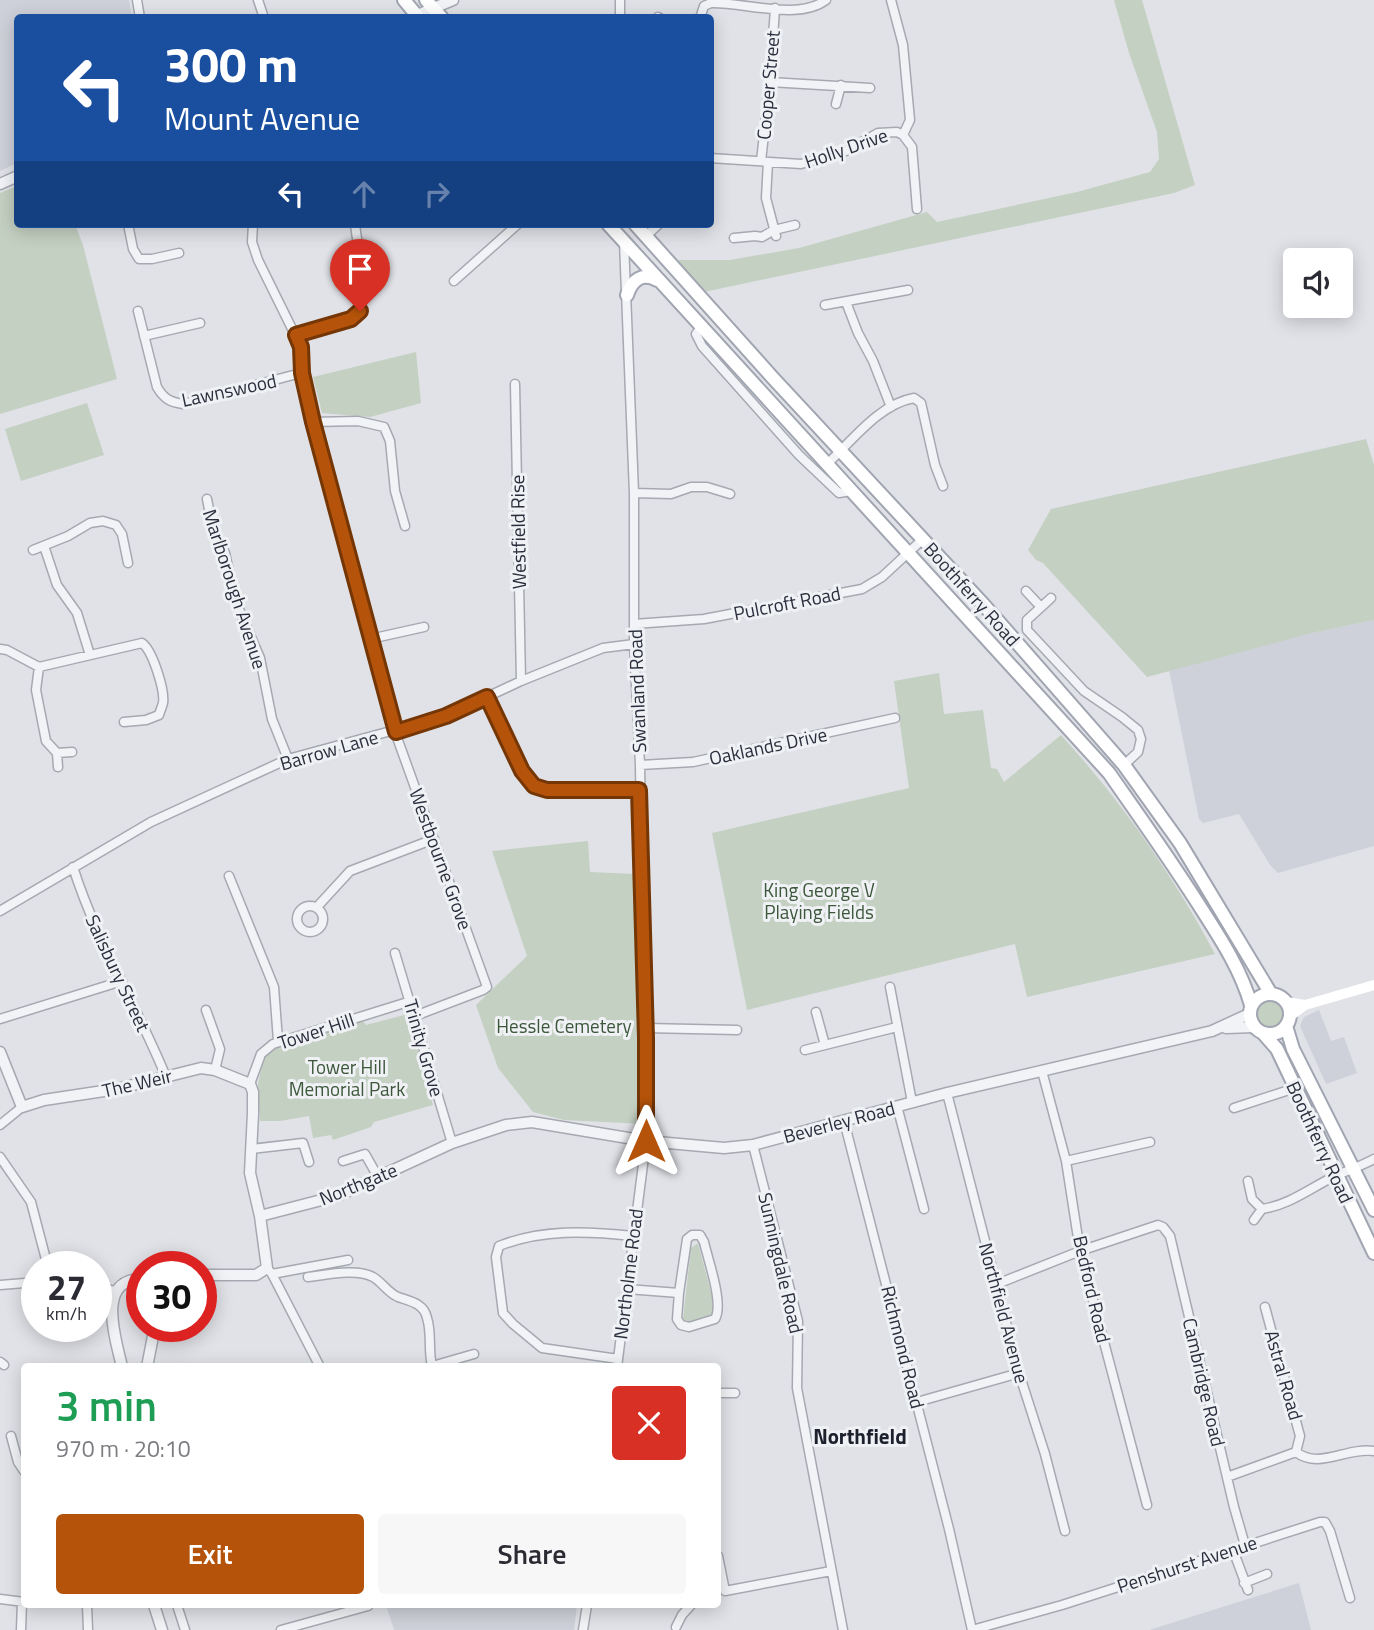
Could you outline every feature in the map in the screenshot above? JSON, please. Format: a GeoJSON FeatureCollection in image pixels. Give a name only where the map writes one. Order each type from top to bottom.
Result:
{"type":"FeatureCollection","features":[{"type":"Feature","properties":{"kind":"main road","name":"Boothferry Road"},"geometry":{"type":"LineString","coordinates":[[612,228],[1109,774],[1162,847],[1223,942],[1245,984],[1254,1020],[1277,1049],[1374,1252]]}},
{"type":"Feature","properties":{"kind":"main road","name":"Boothferry Road"},"geometry":{"type":"LineString","coordinates":[[639,228],[923,539],[1124,765],[1180,843],[1271,994]]}},
{"type":"Feature","properties":{"kind":"main road"},"geometry":{"type":"LineString","coordinates":[[627,295],[630,286],[640,277],[652,277],[661,282]]}},
{"type":"Feature","properties":{"kind":"main road"},"geometry":{"type":"LineString","coordinates":[[1305,1004],[1275,1033],[1254,1020],[1259,996],[1271,994],[1286,1002],[1305,1004],[1374,985]]}},
{"type":"Feature","properties":{"kind":"main road"},"geometry":{"type":"LineString","coordinates":[[1286,1002],[1288,1021]]}},
{"type":"Feature","properties":{"kind":"main road","name":"Boothferry Road"},"geometry":{"type":"LineString","coordinates":[[1288,1021],[1293,1049],[1374,1210]]}},
{"type":"Feature","properties":{"kind":"street"},"geometry":{"type":"LineString","coordinates":[[434,8],[453,0]]}},
{"type":"Feature","properties":{"kind":"street"},"geometry":{"type":"LineString","coordinates":[[701,14],[704,6],[710,3],[808,9],[826,0]]}},
{"type":"Feature","properties":{"kind":"street"},"geometry":{"type":"LineString","coordinates":[[891,0],[903,45],[910,120],[903,135]]}},
{"type":"Feature","properties":{"kind":"street","name":"Cooper Street"},"geometry":{"type":"LineString","coordinates":[[775,8],[764,161],[766,198],[775,233]]}},
{"type":"Feature","properties":{"kind":"street"},"geometry":{"type":"LineString","coordinates":[[770,82],[870,88]]}},
{"type":"Feature","properties":{"kind":"street"},"geometry":{"type":"LineString","coordinates":[[836,104],[841,85]]}},
{"type":"Feature","properties":{"kind":"street","name":"Holly Drive"},"geometry":{"type":"LineString","coordinates":[[714,158],[801,164],[846,151],[878,133],[892,131],[903,135],[912,147],[917,209]]}},
{"type":"Feature","properties":{"kind":"street"},"geometry":{"type":"LineString","coordinates":[[734,238],[762,237],[795,225]]}},
{"type":"Feature","properties":{"kind":"street"},"geometry":{"type":"LineString","coordinates":[[129,228],[133,249],[139,259],[179,253]]}},
{"type":"Feature","properties":{"kind":"street","name":"Westbourne Grove"},"geometry":{"type":"LineString","coordinates":[[253,228],[252,242],[258,260],[301,347],[302,373],[313,422],[349,565],[363,603],[370,639],[396,732],[487,987],[415,1016]]}},
{"type":"Feature","properties":{"kind":"street"},"geometry":{"type":"LineString","coordinates":[[296,335],[351,319],[360,311],[363,296],[355,228]]}},
{"type":"Feature","properties":{"kind":"street"},"geometry":{"type":"LineString","coordinates":[[454,281],[514,228]]}},
{"type":"Feature","properties":{"kind":"street"},"geometry":{"type":"LineString","coordinates":[[646,236],[655,228]]}},
{"type":"Feature","properties":{"kind":"street","name":"Swanland Road"},"geometry":{"type":"LineString","coordinates":[[624,241],[634,494],[634,644],[640,765],[646,1141]]}},
{"type":"Feature","properties":{"kind":"street"},"geometry":{"type":"LineString","coordinates":[[825,305],[908,290]]}},
{"type":"Feature","properties":{"kind":"street"},"geometry":{"type":"LineString","coordinates":[[846,302],[891,407]]}},
{"type":"Feature","properties":{"kind":"street","name":"Lawnswood"},"geometry":{"type":"LineString","coordinates":[[138,311],[156,387],[163,397],[173,403],[183,404],[302,373]]}},
{"type":"Feature","properties":{"kind":"street"},"geometry":{"type":"LineString","coordinates":[[144,336],[200,323]]}},
{"type":"Feature","properties":{"kind":"street","name":"Boothferry Road"},"geometry":{"type":"LineString","coordinates":[[702,326],[696,334],[702,346],[799,455],[839,493],[852,491]]}},
{"type":"Feature","properties":{"kind":"street","name":"Westfield Rise"},"geometry":{"type":"LineString","coordinates":[[516,384],[521,681]]}},
{"type":"Feature","properties":{"kind":"street"},"geometry":{"type":"LineString","coordinates":[[827,464],[891,407],[912,398],[920,401],[935,465],[943,485]]}},
{"type":"Feature","properties":{"kind":"street"},"geometry":{"type":"LineString","coordinates":[[313,422],[358,421],[384,427],[390,441],[395,491],[405,526]]}},
{"type":"Feature","properties":{"kind":"street"},"geometry":{"type":"LineString","coordinates":[[634,494],[671,494],[691,487],[706,487],[730,494]]}},
{"type":"Feature","properties":{"kind":"street","name":"Marlborough Avenue"},"geometry":{"type":"LineString","coordinates":[[207,499],[212,525],[225,553],[235,600],[260,658],[272,719],[288,760]]}},
{"type":"Feature","properties":{"kind":"street"},"geometry":{"type":"LineString","coordinates":[[33,550],[68,536],[90,523],[103,521],[116,525],[122,534],[128,563]]}},
{"type":"Feature","properties":{"kind":"street","name":"Pulcroft Road"},"geometry":{"type":"LineString","coordinates":[[634,624],[704,619],[862,589],[882,577],[923,539]]}},
{"type":"Feature","properties":{"kind":"street"},"geometry":{"type":"LineString","coordinates":[[44,546],[57,585],[78,612],[90,655]]}},
{"type":"Feature","properties":{"kind":"street"},"geometry":{"type":"LineString","coordinates":[[1026,591],[1040,606]]}},
{"type":"Feature","properties":{"kind":"street"},"geometry":{"type":"LineString","coordinates":[[1051,598],[1027,620],[1027,629],[1084,691],[1138,730],[1141,739],[1138,752],[1124,765]]}},
{"type":"Feature","properties":{"kind":"street"},"geometry":{"type":"LineString","coordinates":[[370,639],[424,627]]}},
{"type":"Feature","properties":{"kind":"street"},"geometry":{"type":"LineString","coordinates":[[0,649],[38,667],[142,643],[153,656],[164,702],[159,715],[124,722]]}},
{"type":"Feature","properties":{"kind":"street","name":"Barrow Lane"},"geometry":{"type":"LineString","coordinates":[[0,910],[151,822],[288,760],[446,716],[521,681],[603,648],[634,644]]}},
{"type":"Feature","properties":{"kind":"street"},"geometry":{"type":"LineString","coordinates":[[38,667],[36,690],[46,741],[57,753],[58,767]]}},
{"type":"Feature","properties":{"kind":"street"},"geometry":{"type":"LineString","coordinates":[[487,697],[522,771],[534,786],[547,790],[639,790]]}},
{"type":"Feature","properties":{"kind":"street","name":"Oaklands Drive"},"geometry":{"type":"LineString","coordinates":[[640,765],[693,762],[895,718]]}},
{"type":"Feature","properties":{"kind":"street"},"geometry":{"type":"LineString","coordinates":[[57,753],[72,752]]}},
{"type":"Feature","properties":{"kind":"street"},"geometry":{"type":"LineString","coordinates":[[317,907],[350,871],[434,839]]}},
{"type":"Feature","properties":{"kind":"street","name":"Salisbury Street"},"geometry":{"type":"LineString","coordinates":[[74,867],[83,897],[166,1077]]}},
{"type":"Feature","properties":{"kind":"street"},"geometry":{"type":"LineString","coordinates":[[229,876],[274,987],[278,1041]]}},
{"type":"Feature","properties":{"kind":"street","name":"Trinity Grove"},"geometry":{"type":"LineString","coordinates":[[395,953],[452,1143]]}},
{"type":"Feature","properties":{"kind":"street"},"geometry":{"type":"LineString","coordinates":[[0,1019],[122,981]]}},
{"type":"Feature","properties":{"kind":"street"},"geometry":{"type":"LineString","coordinates":[[890,987],[912,1102]]}},
{"type":"Feature","properties":{"kind":"street","name":"Tower Hill"},"geometry":{"type":"LineString","coordinates":[[269,1271],[250,1173],[253,1092],[250,1084],[261,1054],[278,1041],[411,1001]]}},
{"type":"Feature","properties":{"kind":"street"},"geometry":{"type":"LineString","coordinates":[[206,1010],[220,1049],[215,1070]]}},
{"type":"Feature","properties":{"kind":"street"},"geometry":{"type":"LineString","coordinates":[[816,1012],[825,1045]]}},
{"type":"Feature","properties":{"kind":"street","name":"Beverley Road"},"geometry":{"type":"LineString","coordinates":[[452,1143],[506,1125],[532,1122],[595,1130],[646,1141],[724,1148],[753,1145],[947,1093],[1254,1020]]}},
{"type":"Feature","properties":{"kind":"street"},"geometry":{"type":"LineString","coordinates":[[805,1050],[897,1027]]}},
{"type":"Feature","properties":{"kind":"street"},"geometry":{"type":"LineString","coordinates":[[646,1028],[737,1030]]}},
{"type":"Feature","properties":{"kind":"street"},"geometry":{"type":"LineString","coordinates":[[0,1052],[22,1107],[0,1125]]}},
{"type":"Feature","properties":{"kind":"street","name":"The Weir"},"geometry":{"type":"LineString","coordinates":[[22,1107],[44,1100],[117,1089],[201,1068],[215,1070],[250,1084]]}},
{"type":"Feature","properties":{"kind":"street","name":"Bedford Road"},"geometry":{"type":"LineString","coordinates":[[1042,1071],[1066,1161],[1080,1251],[1147,1505]]}},
{"type":"Feature","properties":{"kind":"street"},"geometry":{"type":"LineString","coordinates":[[1234,1108],[1295,1088]]}},
{"type":"Feature","properties":{"kind":"street","name":"Northfield Avenue"},"geometry":{"type":"LineString","coordinates":[[947,1093],[1019,1373],[1045,1454],[1065,1531]]}},
{"type":"Feature","properties":{"kind":"street"},"geometry":{"type":"LineString","coordinates":[[897,1106],[924,1209]]}},
{"type":"Feature","properties":{"kind":"street","name":"Richmond Road"},"geometry":{"type":"LineString","coordinates":[[844,1121],[917,1402],[972,1630]]}},
{"type":"Feature","properties":{"kind":"street","name":"Northolme Road"},"geometry":{"type":"LineString","coordinates":[[617,1363],[646,1141]]}},
{"type":"Feature","properties":{"kind":"street"},"geometry":{"type":"LineString","coordinates":[[1066,1161],[1150,1142]]}},
{"type":"Feature","properties":{"kind":"street"},"geometry":{"type":"LineString","coordinates":[[251,1149],[303,1143],[309,1162]]}},
{"type":"Feature","properties":{"kind":"street","name":"Northgate"},"geometry":{"type":"LineString","coordinates":[[260,1216],[337,1196],[452,1143]]}},
{"type":"Feature","properties":{"kind":"street","name":"Sunningdale Road"},"geometry":{"type":"LineString","coordinates":[[753,1145],[798,1321],[797,1388],[843,1630]]}},
{"type":"Feature","properties":{"kind":"street"},"geometry":{"type":"LineString","coordinates":[[343,1161],[365,1154],[378,1177]]}},
{"type":"Feature","properties":{"kind":"street"},"geometry":{"type":"LineString","coordinates":[[0,1157],[31,1202],[44,1251]]}},
{"type":"Feature","properties":{"kind":"street"},"geometry":{"type":"LineString","coordinates":[[1254,1220],[1262,1209],[1290,1202],[1336,1176],[1374,1159]]}},
{"type":"Feature","properties":{"kind":"street"},"geometry":{"type":"LineString","coordinates":[[1248,1181],[1252,1199],[1262,1209]]}},
{"type":"Feature","properties":{"kind":"street","name":"Cambridge Road"},"geometry":{"type":"LineString","coordinates":[[1080,1251],[1158,1225],[1170,1236],[1245,1545]]}},
{"type":"Feature","properties":{"kind":"street"},"geometry":{"type":"LineString","coordinates":[[617,1363],[542,1348],[513,1324],[503,1313],[496,1257],[499,1246],[534,1235],[561,1232],[633,1236]]}},
{"type":"Feature","properties":{"kind":"street"},"geometry":{"type":"LineString","coordinates":[[692,1235],[700,1236],[704,1242],[719,1304],[718,1315],[715,1319],[689,1327],[681,1325],[677,1319],[679,1293],[687,1239],[692,1235]]}},
{"type":"Feature","properties":{"kind":"street"},"geometry":{"type":"LineString","coordinates":[[997,1284],[1080,1251]]}},
{"type":"Feature","properties":{"kind":"street"},"geometry":{"type":"LineString","coordinates":[[217,1275],[256,1275],[348,1260]]}},
{"type":"Feature","properties":{"kind":"street"},"geometry":{"type":"LineString","coordinates":[[269,1271],[318,1363]]}},
{"type":"Feature","properties":{"kind":"street"},"geometry":{"type":"LineString","coordinates":[[312,1280],[370,1275],[394,1296],[413,1301],[423,1309],[427,1318],[430,1363]]}},
{"type":"Feature","properties":{"kind":"street"},"geometry":{"type":"LineString","coordinates":[[0,1285],[21,1283]]}},
{"type":"Feature","properties":{"kind":"street"},"geometry":{"type":"LineString","coordinates":[[121,1363],[112,1305],[115,1291],[126,1283]]}},
{"type":"Feature","properties":{"kind":"street"},"geometry":{"type":"LineString","coordinates":[[627,1289],[679,1293]]}},
{"type":"Feature","properties":{"kind":"street","name":"Astral Road"},"geometry":{"type":"LineString","coordinates":[[1265,1307],[1298,1426],[1300,1436],[1296,1452]]}},
{"type":"Feature","properties":{"kind":"street"},"geometry":{"type":"LineString","coordinates":[[148,1363],[152,1342]]}},
{"type":"Feature","properties":{"kind":"street"},"geometry":{"type":"LineString","coordinates":[[442,1363],[474,1354]]}},
{"type":"Feature","properties":{"kind":"street"},"geometry":{"type":"LineString","coordinates":[[917,1402],[1019,1373]]}},
{"type":"Feature","properties":{"kind":"street"},"geometry":{"type":"LineString","coordinates":[[721,1393],[735,1392]]}},
{"type":"Feature","properties":{"kind":"street"},"geometry":{"type":"LineString","coordinates":[[11,1436],[21,1466]]}},
{"type":"Feature","properties":{"kind":"street"},"geometry":{"type":"LineString","coordinates":[[1227,1477],[1296,1452],[1303,1457],[1322,1460],[1359,1449],[1374,1451]]}},
{"type":"Feature","properties":{"kind":"street","name":"Penshurst Avenue"},"geometry":{"type":"LineString","coordinates":[[972,1630],[1062,1605],[1320,1522],[1325,1522],[1350,1598]]}},
{"type":"Feature","properties":{"kind":"street"},"geometry":{"type":"LineString","coordinates":[[1233,1550],[1246,1586],[1267,1574]]}},
{"type":"Feature","properties":{"kind":"street"},"geometry":{"type":"LineString","coordinates":[[721,1592],[831,1571]]}},
{"type":"Feature","properties":{"kind":"street"},"geometry":{"type":"LineString","coordinates":[[0,1599],[21,1602]]}},
{"type":"Feature","properties":{"kind":"street"},"geometry":{"type":"LineString","coordinates":[[21,1630],[23,1608]]}},
{"type":"Feature","properties":{"kind":"street"},"geometry":{"type":"LineString","coordinates":[[87,1608],[89,1630]]}},
{"type":"Feature","properties":{"kind":"street"},"geometry":{"type":"LineString","coordinates":[[155,1608],[162,1630]]}},
{"type":"Feature","properties":{"kind":"street"},"geometry":{"type":"LineString","coordinates":[[178,1608],[185,1630]]}},
{"type":"Feature","properties":{"kind":"street"},"geometry":{"type":"LineString","coordinates":[[281,1630],[361,1608]]}},
{"type":"Feature","properties":{"kind":"street"},"geometry":{"type":"LineString","coordinates":[[583,1630],[587,1608]]}},
{"type":"Feature","properties":{"kind":"street"},"geometry":{"type":"LineString","coordinates":[[676,1627],[688,1608]]}},
{"type":"Feature","properties":{"kind":"shaded area"},"geometry":{"type":"Polygon","coordinates":[[[0,0],[129,0],[131,14],[14,14],[14,164],[0,171],[0,0]]]}},
{"type":"Feature","properties":{"kind":"shaded area"},"geometry":{"type":"Polygon","coordinates":[[[1374,620],[1374,846],[1278,873],[1270,865],[1239,814],[1203,823],[1199,819],[1169,670],[1374,620]]]}},
{"type":"Feature","properties":{"kind":"shaded area"},"geometry":{"type":"Polygon","coordinates":[[[1319,1010],[1331,1041],[1344,1037],[1357,1073],[1326,1084],[1300,1026],[1304,1017],[1319,1010]]]}},
{"type":"Feature","properties":{"kind":"shaded area"},"geometry":{"type":"Polygon","coordinates":[[[1299,1583],[1311,1630],[1149,1630],[1299,1583]]]}},
{"type":"Feature","properties":{"kind":"shaded area"},"geometry":{"type":"Polygon","coordinates":[[[387,1608],[577,1608],[574,1630],[394,1630],[387,1608]]]}},
{"type":"Feature","properties":{"kind":"green space"},"geometry":{"type":"Polygon","coordinates":[[[1114,0],[1142,0],[1195,185],[1174,193],[704,292],[678,260],[730,260],[799,248],[927,212],[937,222],[1077,192],[1150,172],[1159,159],[1157,132],[1129,53],[1114,0]]]}},
{"type":"Feature","properties":{"kind":"green space"},"geometry":{"type":"Polygon","coordinates":[[[14,187],[14,228],[77,228],[117,379],[0,414],[0,193],[14,187]]]}},
{"type":"Feature","properties":{"kind":"green space"},"geometry":{"type":"Polygon","coordinates":[[[416,352],[421,403],[370,417],[322,413],[313,377],[416,352]]]}},
{"type":"Feature","properties":{"kind":"green space"},"geometry":{"type":"Polygon","coordinates":[[[87,403],[104,455],[21,481],[5,429],[87,403]]]}},
{"type":"Feature","properties":{"kind":"green space"},"geometry":{"type":"Polygon","coordinates":[[[1366,439],[1374,465],[1374,620],[1312,633],[1147,677],[1028,550],[1051,509],[1366,439]]]}},
{"type":"Feature","properties":{"kind":"green space","name":"King George V Playing Fields"},"geometry":{"type":"Polygon","coordinates":[[[939,673],[944,714],[983,710],[991,768],[997,769],[1004,782],[1061,735],[1145,840],[1182,896],[1215,954],[1027,997],[1015,944],[747,1010],[712,833],[909,788],[894,681],[939,673]]]}},
{"type":"Feature","properties":{"kind":"green space","name":"Hessle Cemetery"},"geometry":{"type":"Polygon","coordinates":[[[588,841],[590,872],[634,874],[645,1124],[564,1120],[533,1112],[498,1068],[476,1005],[527,956],[492,851],[588,841]]]}},
{"type":"Feature","properties":{"kind":"green space"},"geometry":{"type":"Polygon","coordinates":[[[1269,1000],[1279,1004],[1283,1014],[1279,1024],[1269,1028],[1259,1024],[1255,1014],[1259,1004],[1269,1000]]]}},
{"type":"Feature","properties":{"kind":"green space","name":"Tower Hill Memorial Park"},"geometry":{"type":"Polygon","coordinates":[[[408,1014],[433,1105],[374,1122],[371,1127],[333,1140],[331,1135],[313,1138],[309,1116],[260,1121],[258,1084],[263,1059],[268,1051],[297,1038],[362,1020],[366,1025],[408,1014]]]}},
{"type":"Feature","properties":{"kind":"green space"},"geometry":{"type":"Polygon","coordinates":[[[698,1243],[715,1308],[712,1317],[686,1324],[683,1319],[691,1248],[698,1243]]]}},
{"type":"Feature","properties":{"kind":"district","name":"Northfield"},"geometry":{"type":"Point","coordinates":[860,1437]}},
{"type":"Feature","properties":{"kind":"route"},"geometry":{"type":"LineString","coordinates":[[360,311],[351,319],[296,335],[301,347],[302,373],[313,422],[349,565],[363,603],[376,664],[396,732],[446,716],[487,697],[522,771],[534,786],[547,790],[639,790],[646,1141]]}}]}
